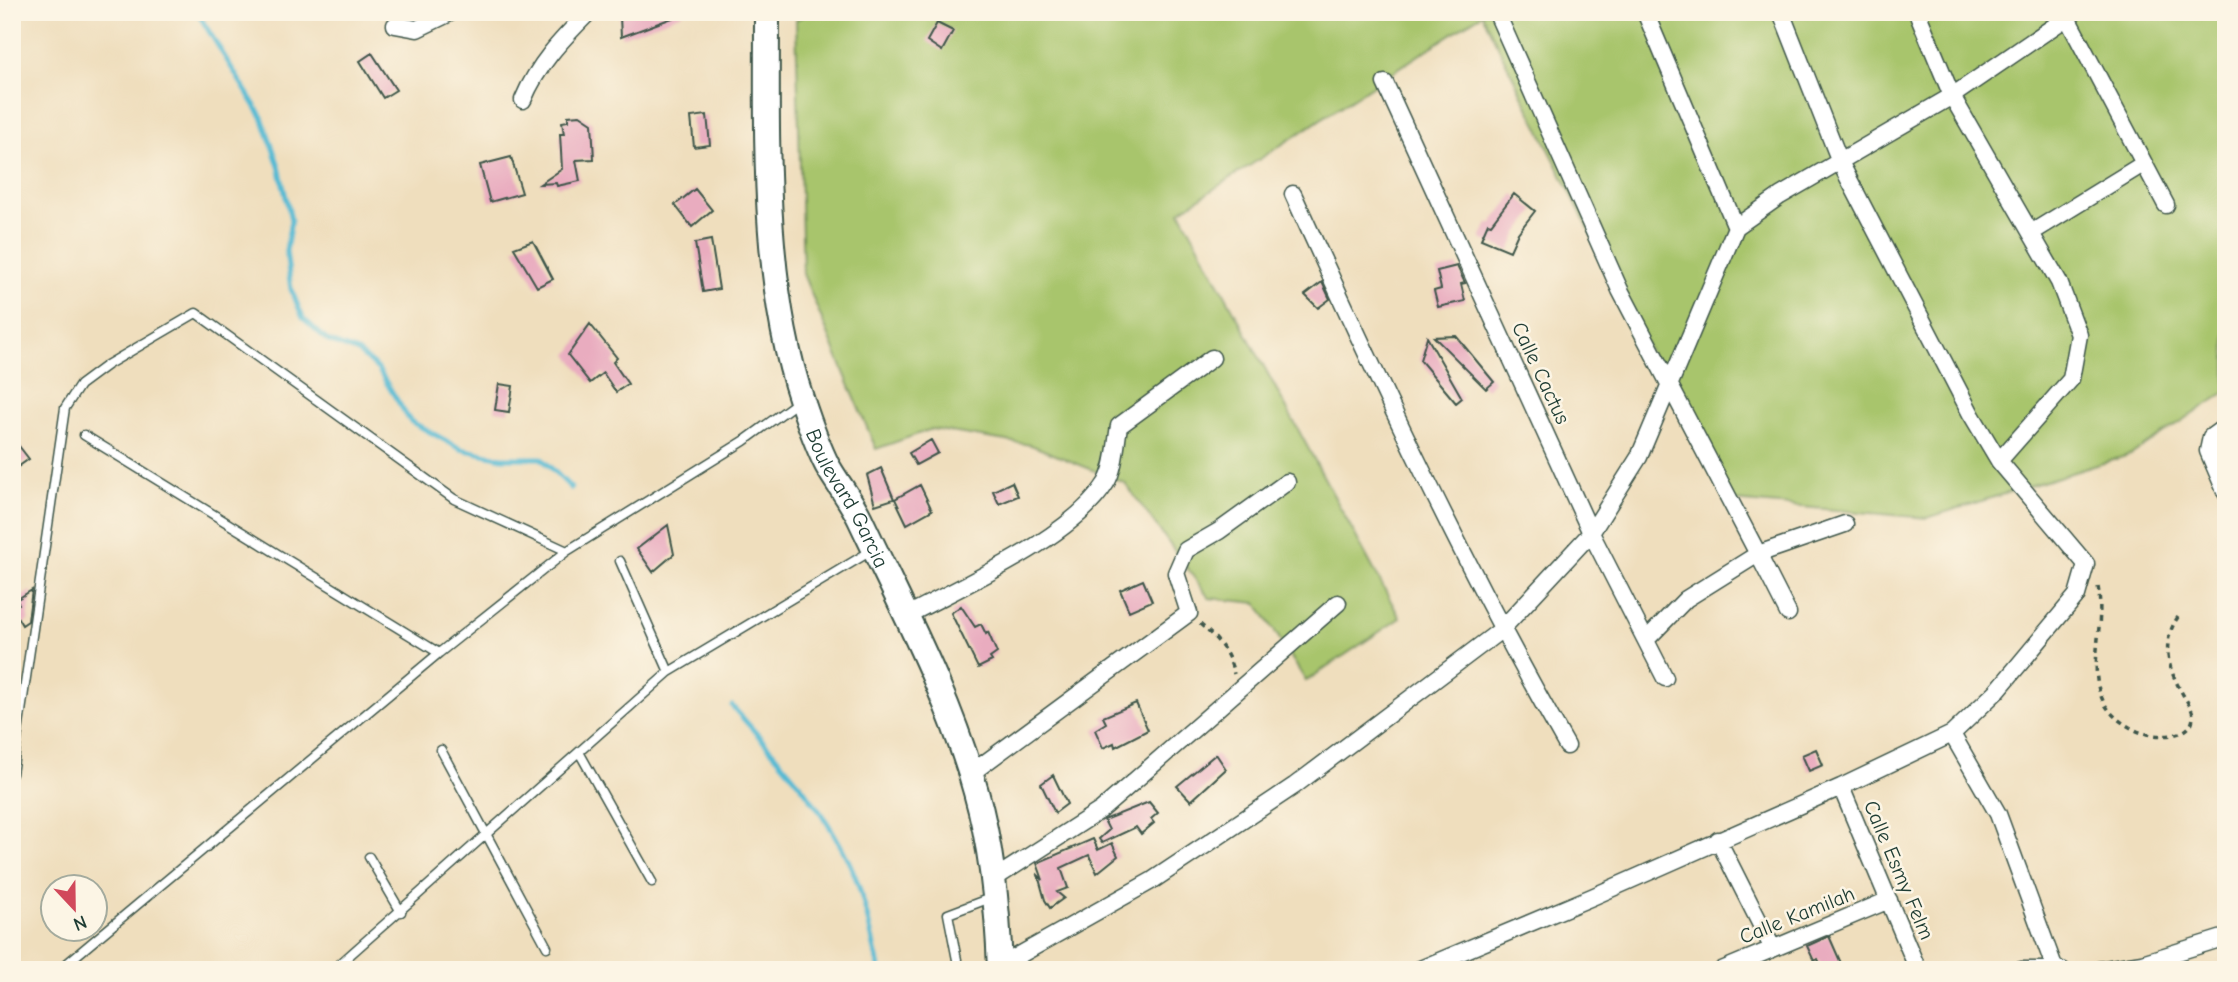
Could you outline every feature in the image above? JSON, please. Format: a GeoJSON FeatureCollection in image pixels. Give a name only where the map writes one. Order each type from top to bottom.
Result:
{"type":"FeatureCollection","features":[{"type":"Feature","properties":{"kind":"main road","name":"Boulevard Garcia"},"geometry":{"type":"LineString","coordinates":[[767,12],[766,118],[776,294],[802,400],[827,464],[857,513],[926,658],[976,792],[993,888],[997,968]]}},
{"type":"Feature","properties":{"kind":"street"},"geometry":{"type":"LineString","coordinates":[[395,25],[416,29],[452,12]]}},
{"type":"Feature","properties":{"kind":"street"},"geometry":{"type":"LineString","coordinates":[[523,100],[532,78],[550,51],[589,12]]}},
{"type":"Feature","properties":{"kind":"street"},"geometry":{"type":"LineString","coordinates":[[1645,12],[1736,227]]}},
{"type":"Feature","properties":{"kind":"street"},"geometry":{"type":"LineString","coordinates":[[1418,970],[1842,787],[1952,734],[1997,691],[2077,595],[2086,564],[1999,461],[1971,414],[1841,164],[1781,12]]}},
{"type":"Feature","properties":{"kind":"street"},"geometry":{"type":"LineString","coordinates":[[1917,12],[1952,96],[2059,282],[2079,335],[2071,379],[1999,461]]}},
{"type":"Feature","properties":{"kind":"street"},"geometry":{"type":"LineString","coordinates":[[997,968],[1153,880],[1283,794],[1501,630],[1591,533],[1639,457],[1736,227],[1780,196],[1841,164],[1952,96],[2069,14],[2166,205]]}},
{"type":"Feature","properties":{"kind":"street"},"geometry":{"type":"LineString","coordinates":[[1499,18],[1620,290],[1670,381],[1788,613]]}},
{"type":"Feature","properties":{"kind":"street","name":"Calle Cactus"},"geometry":{"type":"LineString","coordinates":[[1385,82],[1591,533],[1665,678]]}},
{"type":"Feature","properties":{"kind":"street"},"geometry":{"type":"LineString","coordinates":[[2031,233],[2143,164]]}},
{"type":"Feature","properties":{"kind":"street"},"geometry":{"type":"LineString","coordinates":[[1293,194],[1405,440],[1501,630],[1567,746]]}},
{"type":"Feature","properties":{"kind":"street"},"geometry":{"type":"LineString","coordinates":[[906,616],[1018,555],[1084,511],[1107,481],[1119,426],[1212,358]]}},
{"type":"Feature","properties":{"kind":"street"},"geometry":{"type":"LineString","coordinates":[[2226,426],[2211,437],[2208,451],[2226,493]]}},
{"type":"Feature","properties":{"kind":"street"},"geometry":{"type":"LineString","coordinates":[[970,774],[1189,612],[1176,573],[1186,550],[1219,531],[1287,482]]}},
{"type":"Feature","properties":{"kind":"street"},"geometry":{"type":"LineString","coordinates":[[1646,640],[1686,599],[1758,554],[1845,524]]}},
{"type":"Feature","properties":{"kind":"street"},"geometry":{"type":"LineString","coordinates":[[993,888],[1101,810],[1338,603]]}},
{"type":"Feature","properties":{"kind":"street"},"geometry":{"type":"LineString","coordinates":[[1952,734],[1998,814],[2055,970]]}},
{"type":"Feature","properties":{"kind":"street","name":"Calle Esmy Felm"},"geometry":{"type":"LineString","coordinates":[[1842,787],[1918,970]]}},
{"type":"Feature","properties":{"kind":"street"},"geometry":{"type":"LineString","coordinates":[[1718,840],[1772,947]]}},
{"type":"Feature","properties":{"kind":"street","name":"Calle Kamilah"},"geometry":{"type":"LineString","coordinates":[[1722,970],[1889,900]]}},
{"type":"Feature","properties":{"kind":"street"},"geometry":{"type":"LineString","coordinates":[[2099,970],[2142,963],[2226,937]]}},
{"type":"Feature","properties":{"kind":"street"},"geometry":{"type":"LineString","coordinates":[[2021,970],[2062,970]]}},
{"type":"Feature","properties":{"kind":"lane"},"geometry":{"type":"LineString","coordinates":[[12,774],[65,408],[80,385],[107,365],[195,313],[454,499],[567,551]]}},
{"type":"Feature","properties":{"kind":"lane"},"geometry":{"type":"LineString","coordinates":[[60,970],[439,653],[567,551],[744,441],[802,400]]}},
{"type":"Feature","properties":{"kind":"lane"},"geometry":{"type":"LineString","coordinates":[[84,435],[439,653]]}},
{"type":"Feature","properties":{"kind":"lane"},"geometry":{"type":"LineString","coordinates":[[333,970],[669,672],[874,549]]}},
{"type":"Feature","properties":{"kind":"lane"},"geometry":{"type":"LineString","coordinates":[[620,561],[669,672]]}},
{"type":"Feature","properties":{"kind":"lane"},"geometry":{"type":"LineString","coordinates":[[441,750],[547,947]]}},
{"type":"Feature","properties":{"kind":"lane"},"geometry":{"type":"LineString","coordinates":[[579,752],[652,882]]}},
{"type":"Feature","properties":{"kind":"lane"},"geometry":{"type":"LineString","coordinates":[[369,857],[401,912]]}},
{"type":"Feature","properties":{"kind":"lane"},"geometry":{"type":"LineString","coordinates":[[958,970],[948,914],[993,888]]}},
{"type":"Feature","properties":{"kind":"path"},"geometry":{"type":"LineString","coordinates":[[2086,564],[2096,579],[2101,600],[2096,681],[2102,701],[2122,722],[2138,732],[2163,736],[2187,729],[2192,723],[2193,711],[2169,664],[2167,637],[2178,617]]}},
{"type":"Feature","properties":{"kind":"path"},"geometry":{"type":"LineString","coordinates":[[1189,612],[1222,644],[1229,655],[1235,694]]}},
{"type":"Feature","properties":{"kind":"green space"},"geometry":{"type":"Polygon","coordinates":[[[810,12],[2226,12],[2226,392],[2132,454],[1927,518],[1733,501],[1695,443],[1482,14],[1180,211],[1400,618],[1306,681],[1257,603],[1209,598],[1125,483],[1031,445],[932,429],[876,449],[803,274],[796,20],[810,12]]]}},
{"type":"Feature","properties":{"kind":"building"},"geometry":{"type":"Polygon","coordinates":[[[623,12],[683,14],[621,37],[620,16],[624,15],[623,12]]]}},
{"type":"Feature","properties":{"kind":"building"},"geometry":{"type":"Polygon","coordinates":[[[937,23],[953,31],[942,51],[927,41],[937,23]]]}},
{"type":"Feature","properties":{"kind":"building"},"geometry":{"type":"Polygon","coordinates":[[[372,53],[396,90],[383,98],[360,61],[372,53]]]}},
{"type":"Feature","properties":{"kind":"building"},"geometry":{"type":"Polygon","coordinates":[[[580,115],[592,123],[594,159],[576,160],[580,181],[557,186],[556,183],[540,184],[562,169],[562,122],[568,121],[568,116],[580,115]]]}},
{"type":"Feature","properties":{"kind":"building"},"geometry":{"type":"Polygon","coordinates":[[[707,115],[710,145],[694,147],[691,117],[707,115]]]}},
{"type":"Feature","properties":{"kind":"building"},"geometry":{"type":"Polygon","coordinates":[[[511,157],[522,193],[490,202],[480,165],[511,157]]]}},
{"type":"Feature","properties":{"kind":"building"},"geometry":{"type":"Polygon","coordinates":[[[695,189],[712,210],[692,227],[675,205],[695,189]]]}},
{"type":"Feature","properties":{"kind":"building"},"geometry":{"type":"Polygon","coordinates":[[[1514,194],[1535,211],[1518,233],[1510,251],[1481,239],[1488,223],[1491,224],[1514,194]]]}},
{"type":"Feature","properties":{"kind":"building"},"geometry":{"type":"Polygon","coordinates":[[[711,240],[719,289],[703,292],[695,243],[711,240]]]}},
{"type":"Feature","properties":{"kind":"building"},"geometry":{"type":"Polygon","coordinates":[[[533,241],[553,279],[537,287],[514,248],[533,241]]]}},
{"type":"Feature","properties":{"kind":"building"},"geometry":{"type":"Polygon","coordinates":[[[1457,266],[1465,283],[1461,284],[1465,301],[1438,307],[1434,291],[1441,289],[1437,271],[1457,266]]]}},
{"type":"Feature","properties":{"kind":"building"},"geometry":{"type":"Polygon","coordinates":[[[1322,282],[1330,299],[1318,308],[1305,295],[1322,282]]]}},
{"type":"Feature","properties":{"kind":"building"},"geometry":{"type":"Polygon","coordinates":[[[590,324],[617,358],[613,362],[628,384],[616,392],[603,373],[590,383],[568,355],[590,324]]]}},
{"type":"Feature","properties":{"kind":"building"},"geometry":{"type":"Polygon","coordinates":[[[1456,336],[1494,382],[1486,389],[1434,337],[1456,336]]]}},
{"type":"Feature","properties":{"kind":"building"},"geometry":{"type":"Polygon","coordinates":[[[1427,337],[1462,398],[1456,403],[1420,360],[1427,337]]]}},
{"type":"Feature","properties":{"kind":"building"},"geometry":{"type":"Polygon","coordinates":[[[499,384],[513,386],[509,412],[495,410],[499,384]]]}},
{"type":"Feature","properties":{"kind":"building"},"geometry":{"type":"Polygon","coordinates":[[[12,437],[29,459],[12,471],[12,437]]]}},
{"type":"Feature","properties":{"kind":"building"},"geometry":{"type":"Polygon","coordinates":[[[931,440],[938,453],[916,465],[909,453],[931,440]]]}},
{"type":"Feature","properties":{"kind":"building"},"geometry":{"type":"Polygon","coordinates":[[[881,468],[894,499],[875,505],[867,475],[881,468]]]}},
{"type":"Feature","properties":{"kind":"building"},"geometry":{"type":"Polygon","coordinates":[[[1012,482],[1018,496],[999,504],[993,491],[1012,482]]]}},
{"type":"Feature","properties":{"kind":"building"},"geometry":{"type":"Polygon","coordinates":[[[920,485],[932,510],[907,524],[895,499],[920,485]]]}},
{"type":"Feature","properties":{"kind":"building"},"geometry":{"type":"Polygon","coordinates":[[[668,525],[674,554],[653,572],[637,549],[668,525]]]}},
{"type":"Feature","properties":{"kind":"building"},"geometry":{"type":"Polygon","coordinates":[[[1143,580],[1152,601],[1129,611],[1120,590],[1143,580]]]}},
{"type":"Feature","properties":{"kind":"building"},"geometry":{"type":"Polygon","coordinates":[[[32,590],[28,621],[22,625],[12,608],[19,604],[16,600],[32,590]]]}},
{"type":"Feature","properties":{"kind":"building"},"geometry":{"type":"Polygon","coordinates":[[[961,606],[975,627],[981,624],[986,634],[988,632],[997,653],[990,658],[992,661],[978,668],[951,613],[961,606]]]}},
{"type":"Feature","properties":{"kind":"building"},"geometry":{"type":"Polygon","coordinates":[[[1136,703],[1148,730],[1115,747],[1114,743],[1103,748],[1095,730],[1106,723],[1103,717],[1136,703]]]}},
{"type":"Feature","properties":{"kind":"building"},"geometry":{"type":"Polygon","coordinates":[[[1816,749],[1823,765],[1809,771],[1802,755],[1816,749]]]}},
{"type":"Feature","properties":{"kind":"building"},"geometry":{"type":"Polygon","coordinates":[[[1216,754],[1226,769],[1191,801],[1177,786],[1216,754]]]}},
{"type":"Feature","properties":{"kind":"building"},"geometry":{"type":"Polygon","coordinates":[[[1053,775],[1067,804],[1055,813],[1041,784],[1053,775]]]}},
{"type":"Feature","properties":{"kind":"building"},"geometry":{"type":"Polygon","coordinates":[[[1149,802],[1158,813],[1151,819],[1154,823],[1141,834],[1136,827],[1102,843],[1099,839],[1109,830],[1104,820],[1149,802]]]}},
{"type":"Feature","properties":{"kind":"building"},"geometry":{"type":"Polygon","coordinates":[[[1093,839],[1098,850],[1112,843],[1118,856],[1097,873],[1089,855],[1061,868],[1068,888],[1057,892],[1064,898],[1050,908],[1045,900],[1038,875],[1043,880],[1037,863],[1093,839]]]}},
{"type":"Feature","properties":{"kind":"building"},"geometry":{"type":"Polygon","coordinates":[[[1829,936],[1844,970],[1823,970],[1818,959],[1814,961],[1807,946],[1829,936]]]}},
{"type":"Feature","properties":{"kind":"waterway"},"geometry":{"type":"LineString","coordinates":[[197,12],[262,117],[279,166],[291,220],[286,251],[291,289],[303,318],[328,341],[358,352],[378,369],[410,421],[461,449],[502,458],[541,458],[571,488]]}},
{"type":"Feature","properties":{"kind":"waterway"},"geometry":{"type":"LineString","coordinates":[[732,706],[815,804],[842,848],[861,895],[880,970]]}}]}
